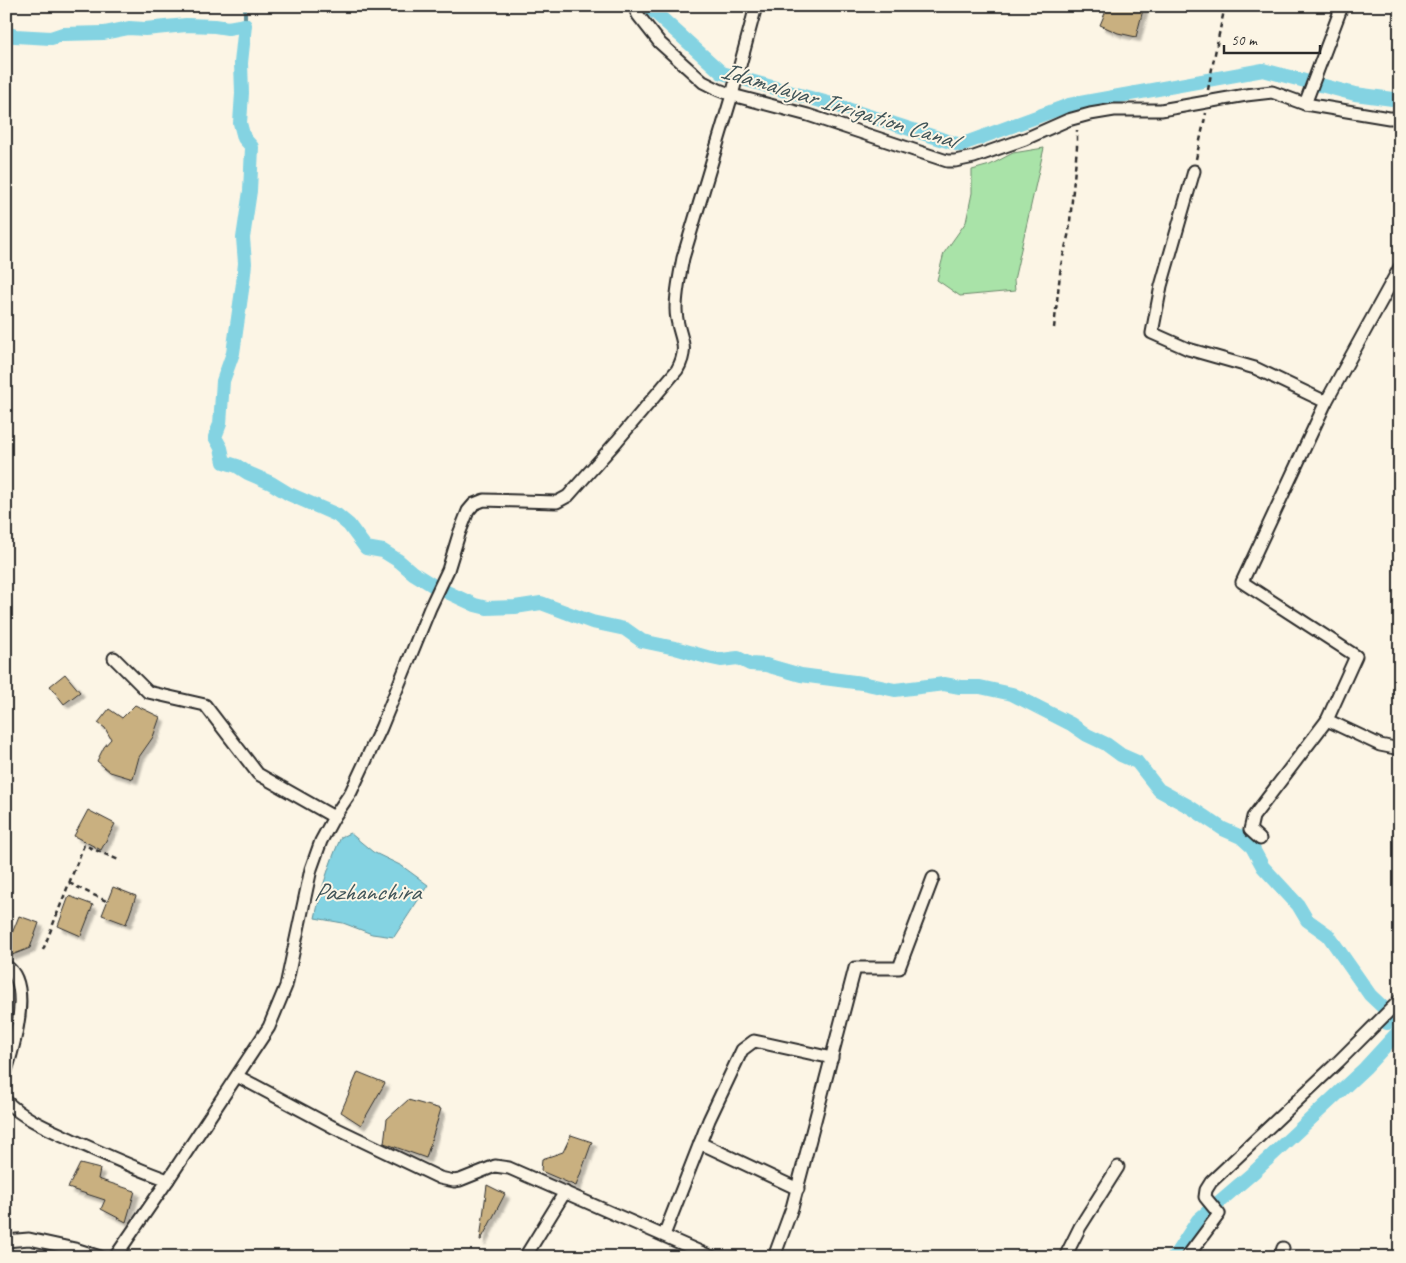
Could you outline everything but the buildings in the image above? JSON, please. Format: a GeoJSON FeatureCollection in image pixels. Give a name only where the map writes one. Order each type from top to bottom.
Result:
{"type":"FeatureCollection","features":[{"type":"Feature","properties":{"kind":"street"},"geometry":{"type":"LineString","coordinates":[[634,6],[633,8],[660,43],[703,82],[732,95],[808,115],[947,161],[974,157],[1076,118],[1114,110],[1161,110],[1207,99],[1272,92],[1306,104],[1389,118],[1400,118]]}},
{"type":"Feature","properties":{"kind":"street"},"geometry":{"type":"LineString","coordinates":[[115,1257],[269,1027],[286,986],[311,869],[321,841],[351,792],[381,728],[444,580],[458,534],[468,511],[474,504],[484,500],[556,502],[568,496],[617,441],[677,370],[684,359],[684,345],[676,310],[683,258],[732,95],[756,6]]}},
{"type":"Feature","properties":{"kind":"street"},"geometry":{"type":"LineString","coordinates":[[1306,104],[1342,6]]}},
{"type":"Feature","properties":{"kind":"street"},"geometry":{"type":"LineString","coordinates":[[1194,171],[1161,286],[1152,333],[1188,349],[1255,368],[1326,402]]}},
{"type":"Feature","properties":{"kind":"street"},"geometry":{"type":"LineString","coordinates":[[1260,839],[1250,830],[1253,817],[1328,720],[1356,656],[1242,582],[1326,402],[1400,267]]}},
{"type":"Feature","properties":{"kind":"street"},"geometry":{"type":"LineString","coordinates":[[114,658],[148,692],[205,705],[258,774],[334,817]]}},
{"type":"Feature","properties":{"kind":"street"},"geometry":{"type":"LineString","coordinates":[[1328,720],[1380,745],[1400,749]]}},
{"type":"Feature","properties":{"kind":"street"},"geometry":{"type":"LineString","coordinates":[[774,1257],[798,1188],[855,968],[899,968],[933,878]]}},
{"type":"Feature","properties":{"kind":"street"},"geometry":{"type":"LineString","coordinates":[[6,966],[9,967],[18,982],[21,1006],[12,1052],[6,1071]]}},
{"type":"Feature","properties":{"kind":"street"},"geometry":{"type":"LineString","coordinates":[[1187,1257],[1219,1214],[1205,1197],[1210,1182],[1338,1062],[1397,1003]]}},
{"type":"Feature","properties":{"kind":"street"},"geometry":{"type":"LineString","coordinates":[[664,1235],[709,1120],[742,1050],[754,1041],[832,1058]]}},
{"type":"Feature","properties":{"kind":"street"},"geometry":{"type":"LineString","coordinates":[[237,1076],[333,1127],[440,1178],[454,1181],[460,1180],[495,1166],[501,1166],[712,1257]]}},
{"type":"Feature","properties":{"kind":"street"},"geometry":{"type":"LineString","coordinates":[[6,1100],[15,1109],[45,1127],[131,1167],[168,1180]]}},
{"type":"Feature","properties":{"kind":"street"},"geometry":{"type":"LineString","coordinates":[[700,1143],[798,1188]]}},
{"type":"Feature","properties":{"kind":"street"},"geometry":{"type":"LineString","coordinates":[[1065,1257],[1080,1227],[1118,1168]]}},
{"type":"Feature","properties":{"kind":"street"},"geometry":{"type":"LineString","coordinates":[[525,1257],[564,1192]]}},
{"type":"Feature","properties":{"kind":"street"},"geometry":{"type":"LineString","coordinates":[[6,1241],[29,1239],[75,1249],[100,1257]]}},
{"type":"Feature","properties":{"kind":"path"},"geometry":{"type":"LineString","coordinates":[[1194,171],[1214,56],[1225,6]]}},
{"type":"Feature","properties":{"kind":"path"},"geometry":{"type":"LineString","coordinates":[[1054,328],[1061,265],[1069,232],[1078,147],[1076,118]]}},
{"type":"Feature","properties":{"kind":"path"},"geometry":{"type":"LineString","coordinates":[[43,950],[84,845],[121,861]]}},
{"type":"Feature","properties":{"kind":"path"},"geometry":{"type":"LineString","coordinates":[[68,883],[106,901]]}},
{"type":"Feature","properties":{"kind":"green space"},"geometry":{"type":"Polygon","coordinates":[[[1044,148],[1014,280],[1015,291],[960,296],[937,280],[944,253],[966,222],[972,193],[972,170],[990,165],[1013,153],[1044,148]]]}},
{"type":"Feature","properties":{"kind":"water","name":"Pazhanchira"},"geometry":{"type":"Polygon","coordinates":[[[350,833],[373,852],[402,866],[428,885],[394,937],[372,934],[343,923],[315,918],[326,877],[341,837],[350,833]]]}},
{"type":"Feature","properties":{"kind":"waterway"},"geometry":{"type":"LineString","coordinates":[[245,6],[245,25]]}},
{"type":"Feature","properties":{"kind":"waterway","name":"Idamalayar Irrigation Canal"},"geometry":{"type":"LineString","coordinates":[[648,6],[722,73],[828,103],[960,145],[1069,105],[1263,70],[1355,94],[1400,100]]}},
{"type":"Feature","properties":{"kind":"waterway"},"geometry":{"type":"LineString","coordinates":[[6,33],[15,36],[51,38],[63,34],[104,33],[129,28],[145,29],[186,25],[228,28],[245,25],[241,63],[240,123],[244,138],[252,147],[250,191],[243,238],[245,263],[243,283],[233,353],[223,381],[220,424],[215,437],[221,448],[224,462],[237,466],[289,494],[337,515],[349,525],[366,548],[383,551],[434,586],[475,605],[487,608],[515,607],[541,603],[592,622],[625,629],[642,641],[721,660],[738,658],[750,664],[766,665],[801,675],[862,683],[895,690],[944,684],[960,687],[980,687],[1012,694],[1071,724],[1121,755],[1137,762],[1159,790],[1190,807],[1223,829],[1241,837],[1252,847],[1263,867],[1298,905],[1307,920],[1328,935],[1370,995],[1388,1012],[1387,1023]]}},
{"type":"Feature","properties":{"kind":"waterway","name":"Idamalayar Irrigation Canal"},"geometry":{"type":"LineString","coordinates":[[1174,1257],[1198,1220],[1254,1172],[1365,1068],[1400,1030]]}}]}
